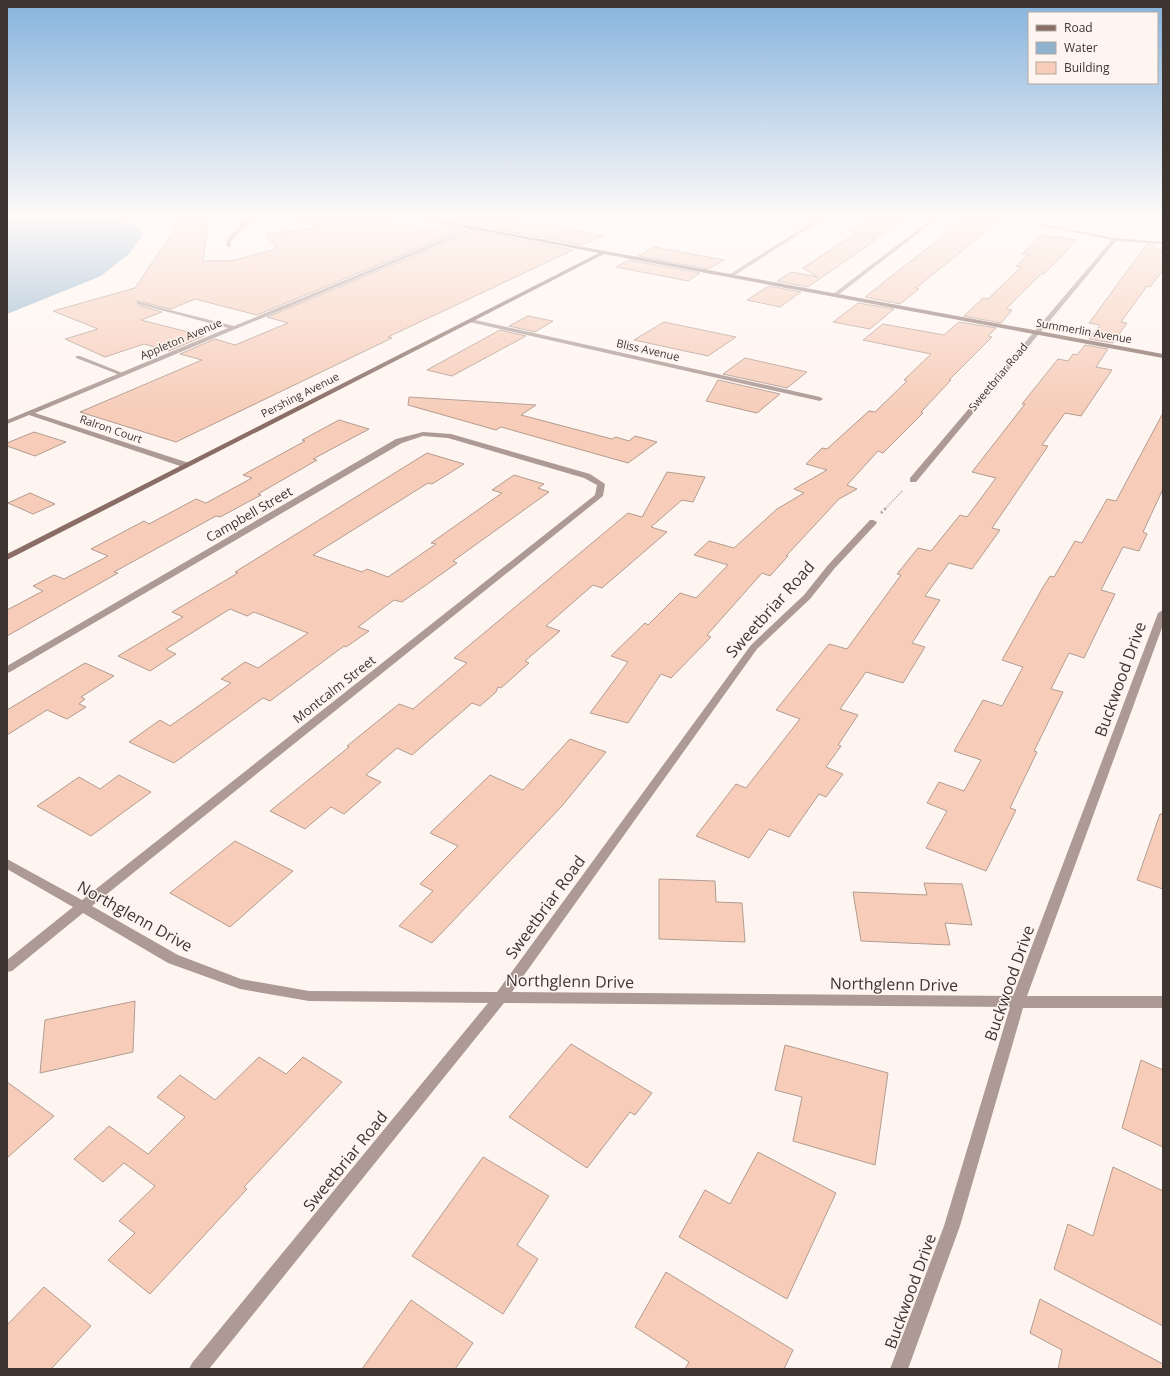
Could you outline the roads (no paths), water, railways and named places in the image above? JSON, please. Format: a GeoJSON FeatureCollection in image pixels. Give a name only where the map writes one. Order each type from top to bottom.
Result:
{"type":"FeatureCollection","features":[{"type":"Feature","properties":{"kind":"street","name":"Appleton Avenue"},"geometry":{"type":"LineString","coordinates":[[7,422],[346,281]]}},
{"type":"Feature","properties":{"kind":"street","name":"Pershing Avenue"},"geometry":{"type":"LineString","coordinates":[[7,557],[549,281]]}},
{"type":"Feature","properties":{"kind":"street","name":"Summerlin Avenue"},"geometry":{"type":"LineString","coordinates":[[759,281],[1163,356]]}},
{"type":"Feature","properties":{"kind":"street"},"geometry":{"type":"LineString","coordinates":[[835,295],[853,281]]}},
{"type":"Feature","properties":{"kind":"street","name":"Sweetbriar Road"},"geometry":{"type":"LineString","coordinates":[[913,480],[1079,281]]}},
{"type":"Feature","properties":{"kind":"street"},"geometry":{"type":"LineString","coordinates":[[140,303],[234,328]]}},
{"type":"Feature","properties":{"kind":"street","name":"Bliss Avenue"},"geometry":{"type":"LineString","coordinates":[[471,321],[820,400]]}},
{"type":"Feature","properties":{"kind":"street"},"geometry":{"type":"LineString","coordinates":[[78,357],[122,374]]}},
{"type":"Feature","properties":{"kind":"street","name":"Ralron Court"},"geometry":{"type":"LineString","coordinates":[[29,413],[186,465]]}},
{"type":"Feature","properties":{"kind":"street","name":"Campbell Street"},"geometry":{"type":"LineString","coordinates":[[7,670],[399,441],[423,434],[448,436],[516,456]]}},
{"type":"Feature","properties":{"kind":"street","name":"Montcalm Street"},"geometry":{"type":"LineString","coordinates":[[7,967],[599,496],[601,484],[586,476],[516,456]]}},
{"type":"Feature","properties":{"kind":"street","name":"Sweetbriar Road"},"geometry":{"type":"LineString","coordinates":[[198,1369],[501,997],[754,647],[807,597],[831,567],[873,522]]}},
{"type":"Feature","properties":{"kind":"street","name":"Buckwood Drive"},"geometry":{"type":"LineString","coordinates":[[899,1369],[952,1226],[1018,1002],[1163,613]]}},
{"type":"Feature","properties":{"kind":"street","name":"Northglenn Drive"},"geometry":{"type":"LineString","coordinates":[[7,863],[173,959],[240,984],[309,996],[1163,1002]]}},
{"type":"Feature","properties":{"kind":"water"},"geometry":{"type":"Polygon","coordinates":[[[7,281],[88,281],[7,314],[7,281]]]}}]}
